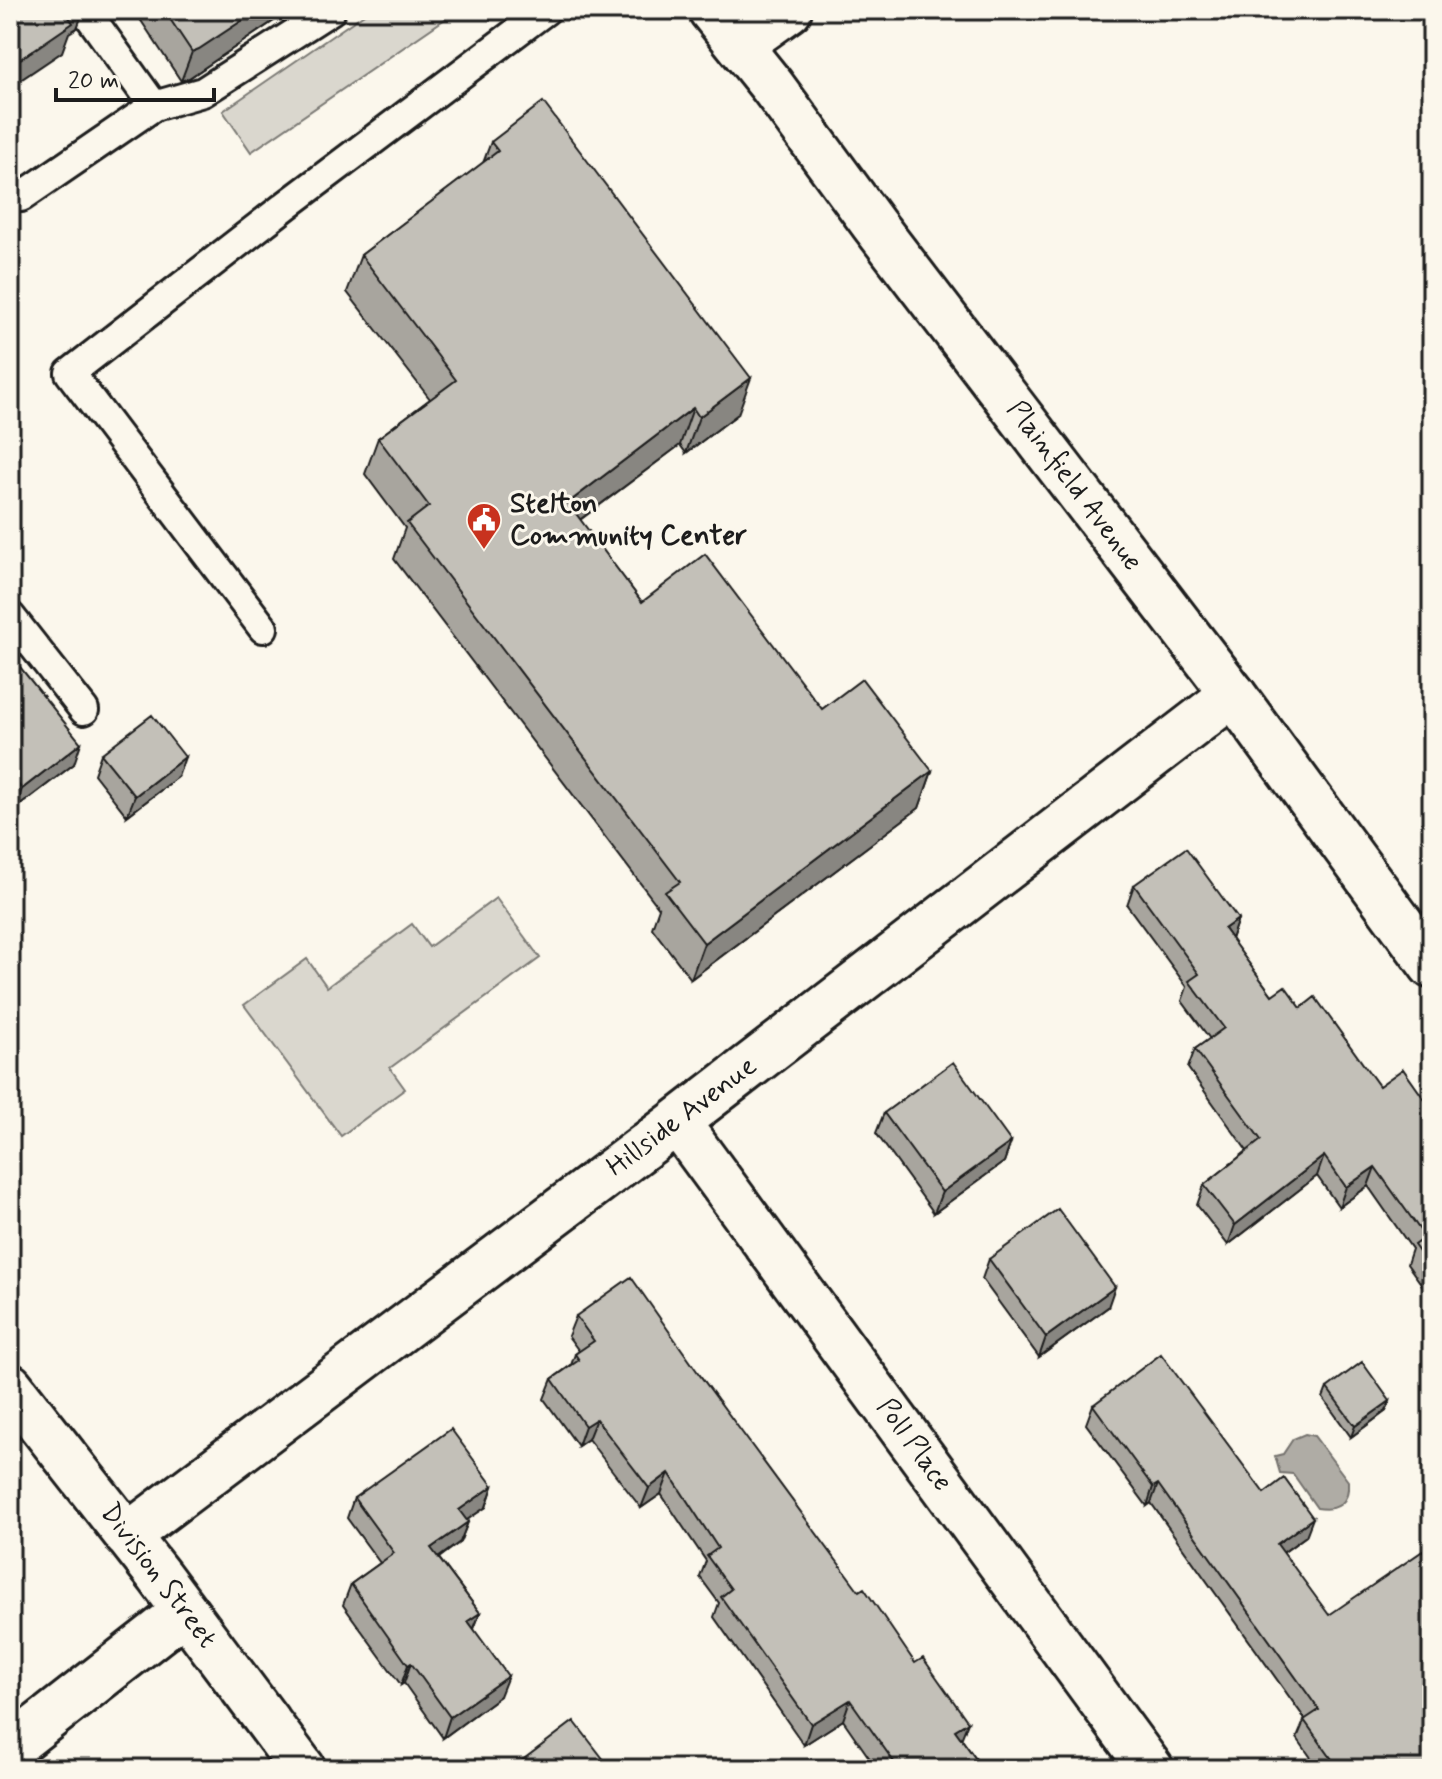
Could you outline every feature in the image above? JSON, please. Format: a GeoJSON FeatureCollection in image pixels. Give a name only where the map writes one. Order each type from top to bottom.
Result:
{"type":"FeatureCollection","features":[{"type":"Feature","properties":{"kind":"street","name":"Plainfield Avenue"},"geometry":{"type":"LineString","coordinates":[[711,10],[1233,694],[1432,966]]}},
{"type":"Feature","properties":{"kind":"street"},"geometry":{"type":"LineString","coordinates":[[740,45],[789,10]]}},
{"type":"Feature","properties":{"kind":"street","name":"Hillside Avenue"},"geometry":{"type":"LineString","coordinates":[[127,1536],[677,1122],[1233,694]]}},
{"type":"Feature","properties":{"kind":"street","name":"Poll Place"},"geometry":{"type":"LineString","coordinates":[[677,1122],[1151,1769]]}},
{"type":"Feature","properties":{"kind":"street","name":"Division Street"},"geometry":{"type":"LineString","coordinates":[[10,1386],[303,1769]]}},
{"type":"Feature","properties":{"kind":"street"},"geometry":{"type":"LineString","coordinates":[[10,1748],[185,1611]]}},
{"type":"Feature","properties":{"kind":"lane"},"geometry":{"type":"LineString","coordinates":[[85,10],[154,106]]}},
{"type":"Feature","properties":{"kind":"lane"},"geometry":{"type":"LineString","coordinates":[[21,197],[154,106],[203,92],[331,10]]}},
{"type":"Feature","properties":{"kind":"lane"},"geometry":{"type":"LineString","coordinates":[[263,628],[70,373],[546,10]]}},
{"type":"Feature","properties":{"kind":"lane"},"geometry":{"type":"LineString","coordinates":[[10,616],[84,710]]}},
{"type":"Feature","properties":{"kind":"shaded area"},"geometry":{"type":"Polygon","coordinates":[[[370,10],[458,10],[251,152],[223,111],[370,10]]]}},
{"type":"Feature","properties":{"kind":"shaded area"},"geometry":{"type":"Polygon","coordinates":[[[496,898],[540,958],[390,1068],[405,1089],[341,1136],[244,1005],[307,959],[327,987],[412,924],[429,947],[496,898]]]}},
{"type":"Feature","properties":{"kind":"shaded area"},"geometry":{"type":"Polygon","coordinates":[[[1305,1434],[1314,1436],[1348,1481],[1347,1495],[1336,1507],[1317,1508],[1293,1474],[1280,1473],[1275,1456],[1283,1454],[1293,1439],[1305,1434]]]}},
{"type":"Feature","properties":{"kind":"building"},"geometry":{"type":"Polygon","coordinates":[[[10,10],[71,10],[66,13],[73,23],[10,66],[10,10]]]}},
{"type":"Feature","properties":{"kind":"building"},"geometry":{"type":"Polygon","coordinates":[[[164,10],[258,10],[192,52],[164,10]]]}},
{"type":"Feature","properties":{"kind":"building","name":"Stelton Community Center"},"geometry":{"type":"Polygon","coordinates":[[[543,102],[751,378],[699,417],[693,408],[568,503],[642,602],[705,554],[822,709],[862,679],[932,771],[704,943],[665,892],[680,882],[407,523],[429,506],[378,438],[456,380],[361,255],[498,151],[491,142],[543,102]]]}},
{"type":"Feature","properties":{"kind":"building"},"geometry":{"type":"Polygon","coordinates":[[[20,667],[81,743],[22,789],[10,774],[10,675],[20,667]]]}},
{"type":"Feature","properties":{"kind":"building"},"geometry":{"type":"Polygon","coordinates":[[[152,715],[185,757],[135,796],[101,754],[152,715]]]}},
{"type":"Feature","properties":{"kind":"building"},"geometry":{"type":"Polygon","coordinates":[[[1186,848],[1238,919],[1224,929],[1272,995],[1285,986],[1301,1008],[1315,997],[1379,1086],[1403,1069],[1432,1110],[1432,1127],[1428,1130],[1432,1135],[1432,1270],[1414,1245],[1425,1237],[1375,1167],[1346,1187],[1324,1156],[1235,1225],[1204,1185],[1261,1140],[1195,1049],[1224,1028],[1189,981],[1199,974],[1134,885],[1186,848]]]}},
{"type":"Feature","properties":{"kind":"building"},"geometry":{"type":"Polygon","coordinates":[[[953,1062],[1011,1142],[942,1192],[884,1113],[953,1062]]]}},
{"type":"Feature","properties":{"kind":"building"},"geometry":{"type":"Polygon","coordinates":[[[1058,1209],[1115,1287],[1046,1337],[989,1259],[1058,1209]]]}},
{"type":"Feature","properties":{"kind":"building"},"geometry":{"type":"Polygon","coordinates":[[[631,1277],[859,1591],[864,1588],[915,1663],[923,1658],[968,1722],[955,1730],[983,1769],[906,1769],[904,1765],[899,1769],[850,1700],[811,1724],[721,1597],[731,1589],[707,1556],[718,1548],[669,1473],[649,1488],[596,1419],[585,1426],[552,1379],[579,1360],[575,1354],[594,1341],[576,1316],[631,1277]]]}},
{"type":"Feature","properties":{"kind":"building"},"geometry":{"type":"Polygon","coordinates":[[[1161,1354],[1264,1493],[1284,1478],[1313,1518],[1277,1544],[1329,1615],[1430,1546],[1432,1549],[1432,1769],[1339,1769],[1304,1720],[1319,1710],[1158,1484],[1153,1487],[1093,1405],[1161,1354]]]}},
{"type":"Feature","properties":{"kind":"building"},"geometry":{"type":"Polygon","coordinates":[[[1362,1362],[1390,1401],[1355,1426],[1327,1388],[1362,1362]]]}},
{"type":"Feature","properties":{"kind":"building"},"geometry":{"type":"Polygon","coordinates":[[[451,1429],[493,1486],[459,1510],[468,1522],[431,1548],[480,1613],[468,1621],[508,1676],[450,1717],[411,1663],[408,1665],[351,1584],[394,1553],[354,1498],[451,1429]]]}},
{"type":"Feature","properties":{"kind":"building"},"geometry":{"type":"Polygon","coordinates":[[[574,1721],[611,1769],[519,1769],[516,1765],[574,1721]]]}},
{"type":"Feature","properties":{"kind":"place","name":"Stelton Community Center"},"geometry":{"type":"Point","coordinates":[484,551]}}]}
